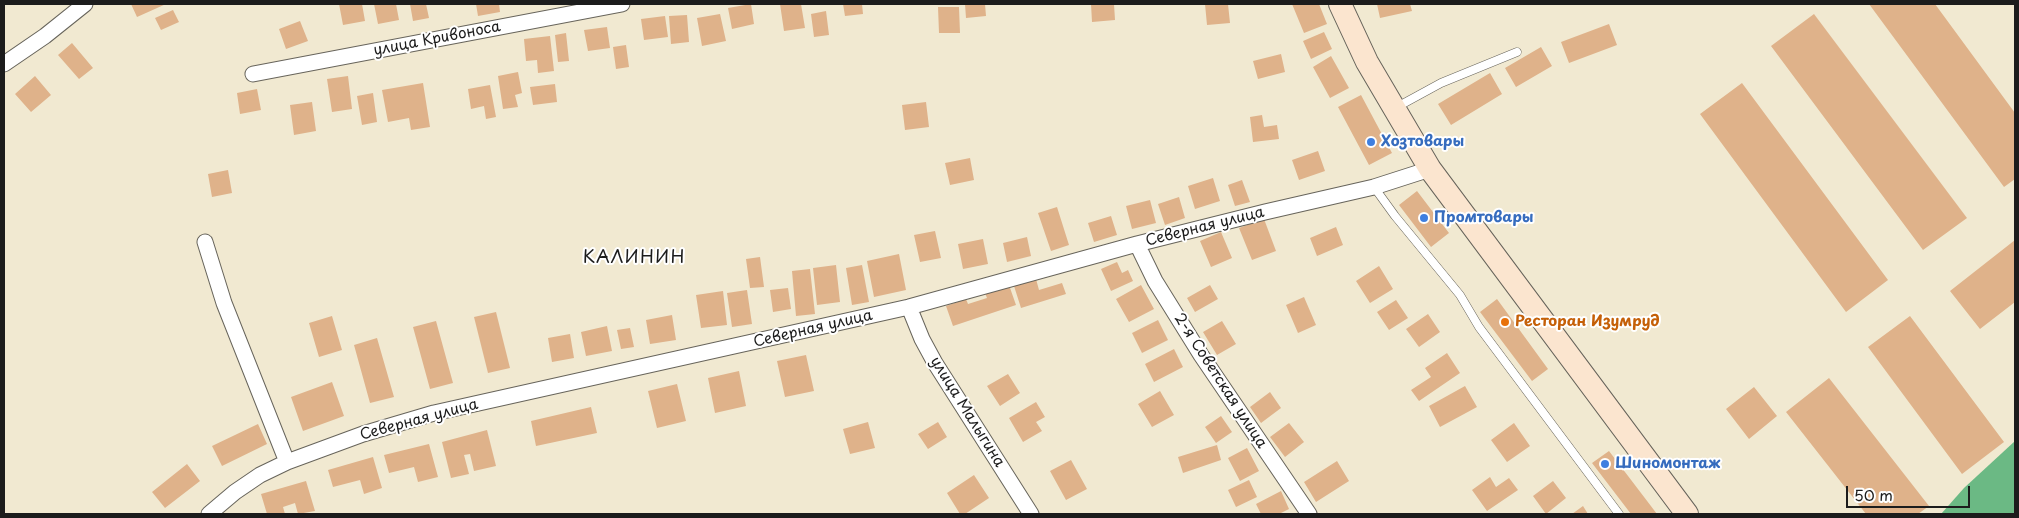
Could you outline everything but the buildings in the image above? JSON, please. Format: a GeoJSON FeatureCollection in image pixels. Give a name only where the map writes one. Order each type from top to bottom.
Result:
{"type":"FeatureCollection","features":[{"type":"Feature","properties":{"kind":"street"},"geometry":{"type":"LineString","coordinates":[[4,64],[85,4]]}},
{"type":"Feature","properties":{"kind":"street","name":"улица Кривоноса"},"geometry":{"type":"LineString","coordinates":[[253,74],[622,4]]}},
{"type":"Feature","properties":{"kind":"street"},"geometry":{"type":"LineString","coordinates":[[1340,4],[1367,62],[1430,169],[1687,514]]}},
{"type":"Feature","properties":{"kind":"street","name":"Северная улица"},"geometry":{"type":"LineString","coordinates":[[209,514],[235,492],[260,475],[288,462],[363,434],[434,413],[909,307],[1137,244],[1374,187],[1430,169]]}},
{"type":"Feature","properties":{"kind":"street"},"geometry":{"type":"LineString","coordinates":[[205,242],[224,302],[288,462]]}},
{"type":"Feature","properties":{"kind":"street","name":"2-я Советская улица"},"geometry":{"type":"LineString","coordinates":[[1137,244],[1155,281],[1201,355],[1309,514]]}},
{"type":"Feature","properties":{"kind":"street","name":"улица Малыгина"},"geometry":{"type":"LineString","coordinates":[[909,307],[922,339],[935,363],[1031,514]]}},
{"type":"Feature","properties":{"kind":"lane"},"geometry":{"type":"LineString","coordinates":[[1393,109],[1441,83],[1518,52]]}},
{"type":"Feature","properties":{"kind":"lane"},"geometry":{"type":"LineString","coordinates":[[1374,187],[1395,216],[1460,295],[1479,327],[1619,514]]}},
{"type":"Feature","properties":{"kind":"green space"},"geometry":{"type":"Polygon","coordinates":[[[2015,441],[2015,514],[1941,514],[1964,488],[2015,441]]]}},
{"type":"Feature","properties":{"kind":"place","name":"Хозтовары"},"geometry":{"type":"Point","coordinates":[1371,142]}},
{"type":"Feature","properties":{"kind":"place","name":"Промтовары"},"geometry":{"type":"Point","coordinates":[1424,218]}},
{"type":"Feature","properties":{"kind":"place","name":"Ресторан Изумруд"},"geometry":{"type":"Point","coordinates":[1505,322]}},
{"type":"Feature","properties":{"kind":"place","name":"Шиномонтаж"},"geometry":{"type":"Point","coordinates":[1605,464]}},
{"type":"Feature","properties":{"kind":"district","name":"КАЛИНИН"},"geometry":{"type":"Point","coordinates":[634,258]}}]}
